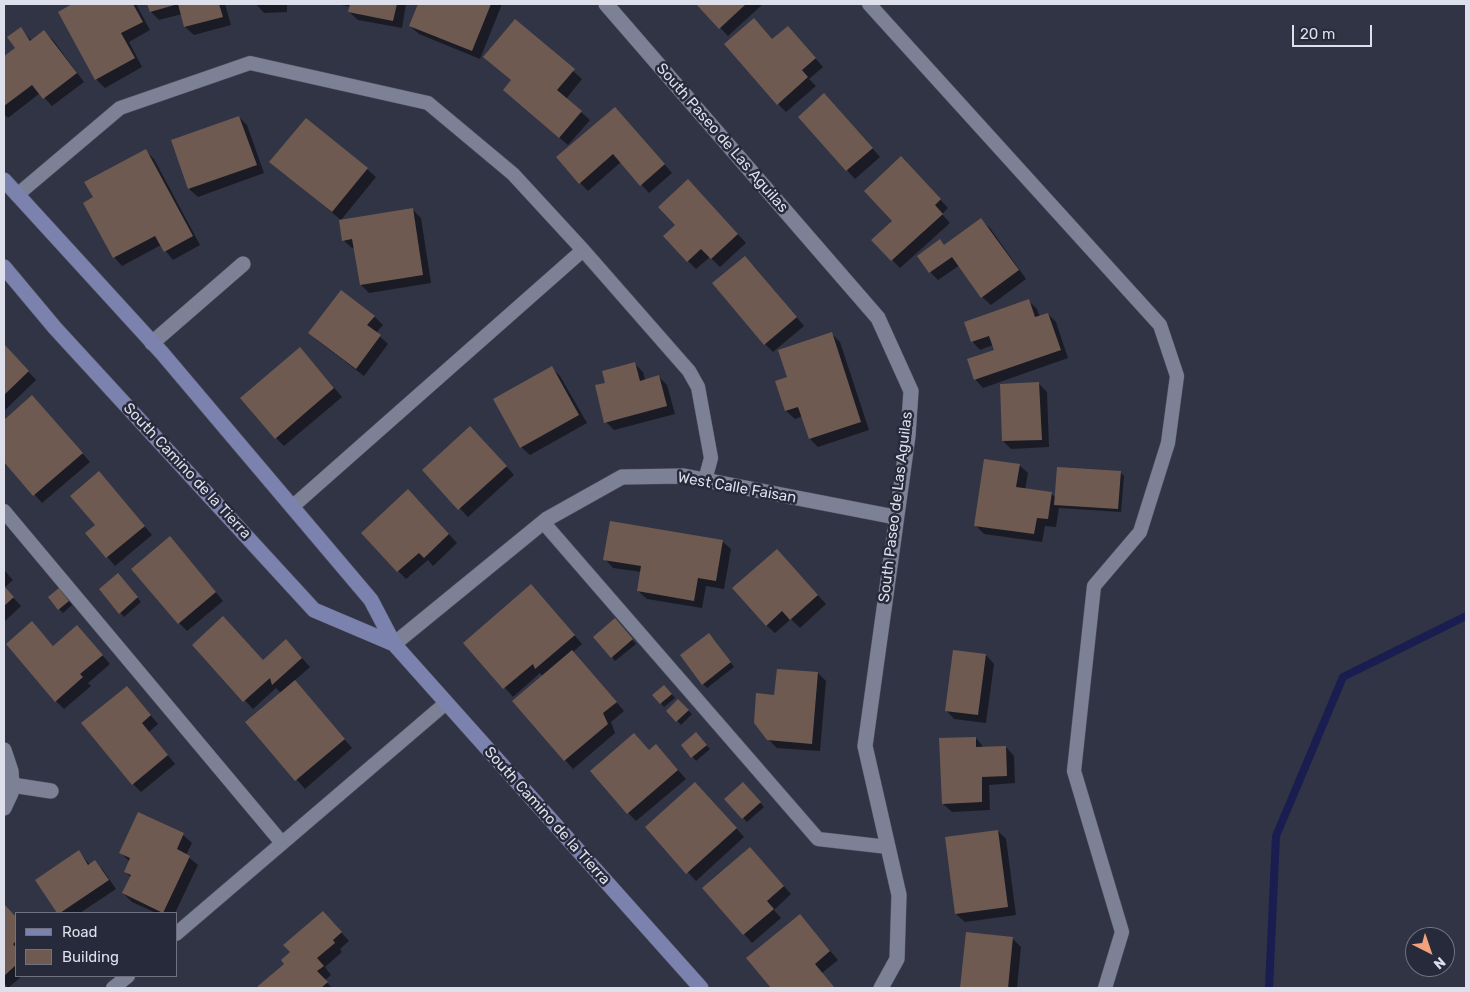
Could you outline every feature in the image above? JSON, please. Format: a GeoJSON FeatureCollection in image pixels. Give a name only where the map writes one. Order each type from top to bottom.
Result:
{"type":"FeatureCollection","features":[{"type":"Feature","properties":{"kind":"street","name":"South Paseo de Las Aguilas"},"geometry":{"type":"LineString","coordinates":[[606,4],[878,318],[911,391],[908,436],[895,517],[865,746],[899,895],[897,959],[881,988]]}},
{"type":"Feature","properties":{"kind":"street","name":"South Camino de la Tierra"},"geometry":{"type":"LineString","coordinates":[[4,180],[152,343],[371,600],[394,644],[700,988]]}},
{"type":"Feature","properties":{"kind":"street"},"geometry":{"type":"LineString","coordinates":[[152,343],[243,264]]}},
{"type":"Feature","properties":{"kind":"street","name":"South Camino de la Tierra"},"geometry":{"type":"LineString","coordinates":[[4,267],[55,328],[314,610],[394,644]]}},
{"type":"Feature","properties":{"kind":"street","name":"West Calle Faisan"},"geometry":{"type":"LineString","coordinates":[[394,644],[543,522],[622,477],[684,476],[895,517]]}},
{"type":"Feature","properties":{"kind":"street"},"geometry":{"type":"LineString","coordinates":[[4,750],[11,771],[12,789],[4,808]]}},
{"type":"Feature","properties":{"kind":"street"},"geometry":{"type":"LineString","coordinates":[[12,789],[51,791]]}},
{"type":"Feature","properties":{"kind":"lane"},"geometry":{"type":"LineString","coordinates":[[869,4],[1160,325],[1177,376],[1168,443],[1140,532],[1094,586],[1074,771],[1122,932],[1105,988]]}},
{"type":"Feature","properties":{"kind":"lane"},"geometry":{"type":"LineString","coordinates":[[17,195],[120,108],[250,63],[428,103],[513,174],[583,250],[689,372],[698,387],[711,458],[705,480]]}},
{"type":"Feature","properties":{"kind":"lane"},"geometry":{"type":"LineString","coordinates":[[292,507],[583,250]]}},
{"type":"Feature","properties":{"kind":"lane"},"geometry":{"type":"LineString","coordinates":[[4,511],[282,843]]}},
{"type":"Feature","properties":{"kind":"lane"},"geometry":{"type":"LineString","coordinates":[[543,522],[818,839],[888,847]]}},
{"type":"Feature","properties":{"kind":"lane"},"geometry":{"type":"LineString","coordinates":[[178,932],[446,703]]}},
{"type":"Feature","properties":{"kind":"lane"},"geometry":{"type":"LineString","coordinates":[[113,988],[127,977]]}},
{"type":"Feature","properties":{"kind":"building"},"geometry":{"type":"Polygon","coordinates":[[[72,4],[133,4],[143,22],[121,33],[135,58],[95,80],[58,12],[72,4]]]}},
{"type":"Feature","properties":{"kind":"building"},"geometry":{"type":"Polygon","coordinates":[[[147,4],[178,4],[150,12],[147,4]]]}},
{"type":"Feature","properties":{"kind":"building"},"geometry":{"type":"Polygon","coordinates":[[[178,4],[219,4],[223,17],[184,27],[178,4]]]}},
{"type":"Feature","properties":{"kind":"building"},"geometry":{"type":"Polygon","coordinates":[[[350,4],[397,4],[393,21],[348,12],[350,4]]]}},
{"type":"Feature","properties":{"kind":"building"},"geometry":{"type":"Polygon","coordinates":[[[418,4],[491,4],[472,51],[409,26],[418,4]]]}},
{"type":"Feature","properties":{"kind":"building"},"geometry":{"type":"Polygon","coordinates":[[[696,4],[746,4],[719,29],[696,4]]]}},
{"type":"Feature","properties":{"kind":"building"},"geometry":{"type":"Polygon","coordinates":[[[754,18],[772,39],[788,26],[816,58],[802,70],[808,77],[777,105],[724,44],[754,18]]]}},
{"type":"Feature","properties":{"kind":"building"},"geometry":{"type":"Polygon","coordinates":[[[515,19],[575,69],[557,90],[582,111],[559,138],[503,90],[511,80],[483,57],[515,19]]]}},
{"type":"Feature","properties":{"kind":"building"},"geometry":{"type":"Polygon","coordinates":[[[21,27],[30,41],[44,30],[77,73],[43,99],[32,85],[4,106],[4,56],[15,48],[7,37],[21,27]]]}},
{"type":"Feature","properties":{"kind":"building"},"geometry":{"type":"Polygon","coordinates":[[[824,93],[873,148],[846,171],[798,117],[824,93]]]}},
{"type":"Feature","properties":{"kind":"building"},"geometry":{"type":"Polygon","coordinates":[[[615,107],[665,164],[640,186],[613,154],[579,184],[556,157],[615,107]]]}},
{"type":"Feature","properties":{"kind":"building"},"geometry":{"type":"Polygon","coordinates":[[[239,116],[257,165],[188,189],[171,140],[239,116]]]}},
{"type":"Feature","properties":{"kind":"building"},"geometry":{"type":"Polygon","coordinates":[[[306,118],[368,168],[332,212],[269,162],[306,118]]]}},
{"type":"Feature","properties":{"kind":"building"},"geometry":{"type":"Polygon","coordinates":[[[146,149],[193,236],[164,252],[155,236],[113,258],[83,203],[93,197],[84,182],[146,149]]]}},
{"type":"Feature","properties":{"kind":"building"},"geometry":{"type":"Polygon","coordinates":[[[901,156],[941,199],[935,205],[943,214],[891,261],[871,240],[892,221],[864,191],[901,156]]]}},
{"type":"Feature","properties":{"kind":"building"},"geometry":{"type":"Polygon","coordinates":[[[688,179],[738,234],[711,259],[701,249],[687,262],[663,236],[675,225],[658,207],[688,179]]]}},
{"type":"Feature","properties":{"kind":"building"},"geometry":{"type":"Polygon","coordinates":[[[413,208],[423,275],[360,285],[352,239],[342,241],[339,220],[413,208]]]}},
{"type":"Feature","properties":{"kind":"building"},"geometry":{"type":"Polygon","coordinates":[[[981,218],[1019,270],[981,298],[952,257],[929,273],[917,256],[940,239],[944,245],[981,218]]]}},
{"type":"Feature","properties":{"kind":"building"},"geometry":{"type":"Polygon","coordinates":[[[745,256],[797,317],[764,345],[712,283],[745,256]]]}},
{"type":"Feature","properties":{"kind":"building"},"geometry":{"type":"Polygon","coordinates":[[[341,290],[375,316],[367,325],[381,335],[356,369],[308,333],[341,290]]]}},
{"type":"Feature","properties":{"kind":"building"},"geometry":{"type":"Polygon","coordinates":[[[1029,299],[1035,317],[1048,313],[1061,350],[974,380],[967,359],[994,350],[989,336],[971,342],[964,322],[1029,299]]]}},
{"type":"Feature","properties":{"kind":"building"},"geometry":{"type":"Polygon","coordinates":[[[832,332],[861,422],[809,439],[798,407],[785,411],[775,381],[787,377],[778,350],[832,332]]]}},
{"type":"Feature","properties":{"kind":"building"},"geometry":{"type":"Polygon","coordinates":[[[4,344],[29,371],[4,395],[4,344]]]}},
{"type":"Feature","properties":{"kind":"building"},"geometry":{"type":"Polygon","coordinates":[[[300,347],[334,388],[275,439],[240,398],[300,347]]]}},
{"type":"Feature","properties":{"kind":"building"},"geometry":{"type":"Polygon","coordinates":[[[635,362],[640,381],[659,375],[667,406],[604,423],[595,385],[605,383],[602,371],[635,362]]]}},
{"type":"Feature","properties":{"kind":"building"},"geometry":{"type":"Polygon","coordinates":[[[552,366],[579,415],[520,448],[493,399],[552,366]]]}},
{"type":"Feature","properties":{"kind":"building"},"geometry":{"type":"Polygon","coordinates":[[[1039,382],[1042,440],[1002,441],[1000,384],[1039,382]]]}},
{"type":"Feature","properties":{"kind":"building"},"geometry":{"type":"Polygon","coordinates":[[[32,395],[83,453],[33,496],[4,462],[4,420],[32,395]]]}},
{"type":"Feature","properties":{"kind":"building"},"geometry":{"type":"Polygon","coordinates":[[[470,426],[507,466],[458,510],[422,470],[470,426]]]}},
{"type":"Feature","properties":{"kind":"building"},"geometry":{"type":"Polygon","coordinates":[[[984,459],[1020,464],[1016,487],[1052,492],[1048,519],[1037,518],[1034,534],[974,526],[984,459]]]}},
{"type":"Feature","properties":{"kind":"building"},"geometry":{"type":"Polygon","coordinates":[[[1057,467],[1121,471],[1118,509],[1054,505],[1057,467]]]}},
{"type":"Feature","properties":{"kind":"building"},"geometry":{"type":"Polygon","coordinates":[[[99,471],[145,526],[106,558],[85,533],[95,525],[70,496],[99,471]]]}},
{"type":"Feature","properties":{"kind":"building"},"geometry":{"type":"Polygon","coordinates":[[[408,489],[449,534],[424,558],[419,553],[397,572],[361,533],[408,489]]]}},
{"type":"Feature","properties":{"kind":"building"},"geometry":{"type":"Polygon","coordinates":[[[610,521],[723,540],[716,581],[698,578],[694,601],[637,591],[641,566],[603,560],[610,521]]]}},
{"type":"Feature","properties":{"kind":"building"},"geometry":{"type":"Polygon","coordinates":[[[170,536],[216,592],[178,624],[131,569],[170,536]]]}},
{"type":"Feature","properties":{"kind":"building"},"geometry":{"type":"Polygon","coordinates":[[[777,549],[818,595],[790,620],[782,611],[766,626],[732,588],[777,549]]]}},
{"type":"Feature","properties":{"kind":"building"},"geometry":{"type":"Polygon","coordinates":[[[118,573],[138,597],[119,614],[99,589],[118,573]]]}},
{"type":"Feature","properties":{"kind":"building"},"geometry":{"type":"Polygon","coordinates":[[[531,584],[575,635],[535,669],[533,664],[503,689],[463,643],[531,584]]]}},
{"type":"Feature","properties":{"kind":"building"},"geometry":{"type":"Polygon","coordinates":[[[4,586],[14,597],[4,606],[4,586]]]}},
{"type":"Feature","properties":{"kind":"building"},"geometry":{"type":"Polygon","coordinates":[[[59,588],[69,601],[58,610],[48,597],[59,588]]]}},
{"type":"Feature","properties":{"kind":"building"},"geometry":{"type":"Polygon","coordinates":[[[223,616],[263,660],[286,639],[302,658],[272,685],[270,678],[243,702],[192,645],[223,616]]]}},
{"type":"Feature","properties":{"kind":"building"},"geometry":{"type":"Polygon","coordinates":[[[615,618],[633,639],[611,658],[593,637],[615,618]]]}},
{"type":"Feature","properties":{"kind":"building"},"geometry":{"type":"Polygon","coordinates":[[[32,621],[53,646],[77,625],[103,655],[80,674],[83,677],[55,702],[6,644],[32,621]]]}},
{"type":"Feature","properties":{"kind":"building"},"geometry":{"type":"Polygon","coordinates":[[[709,633],[731,662],[702,685],[680,655],[709,633]]]}},
{"type":"Feature","properties":{"kind":"building"},"geometry":{"type":"Polygon","coordinates":[[[572,650],[617,702],[603,713],[608,724],[564,761],[512,701],[572,650]]]}},
{"type":"Feature","properties":{"kind":"building"},"geometry":{"type":"Polygon","coordinates":[[[953,650],[986,654],[978,715],[945,711],[953,650]]]}},
{"type":"Feature","properties":{"kind":"building"},"geometry":{"type":"Polygon","coordinates":[[[777,669],[818,672],[812,744],[767,740],[754,723],[756,693],[774,695],[777,669]]]}},
{"type":"Feature","properties":{"kind":"building"},"geometry":{"type":"Polygon","coordinates":[[[295,680],[345,739],[295,781],[245,722],[295,680]]]}},
{"type":"Feature","properties":{"kind":"building"},"geometry":{"type":"Polygon","coordinates":[[[664,685],[672,694],[660,704],[652,695],[664,685]]]}},
{"type":"Feature","properties":{"kind":"building"},"geometry":{"type":"Polygon","coordinates":[[[127,686],[151,715],[142,723],[168,755],[132,785],[81,723],[127,686]]]}},
{"type":"Feature","properties":{"kind":"building"},"geometry":{"type":"Polygon","coordinates":[[[678,699],[689,710],[676,722],[666,711],[678,699]]]}},
{"type":"Feature","properties":{"kind":"building"},"geometry":{"type":"Polygon","coordinates":[[[696,732],[707,745],[691,758],[681,745],[696,732]]]}},
{"type":"Feature","properties":{"kind":"building"},"geometry":{"type":"Polygon","coordinates":[[[634,733],[649,750],[656,744],[678,770],[627,814],[590,771],[634,733]]]}},
{"type":"Feature","properties":{"kind":"building"},"geometry":{"type":"Polygon","coordinates":[[[976,737],[976,747],[1006,746],[1007,776],[982,777],[982,802],[942,804],[939,738],[976,737]]]}},
{"type":"Feature","properties":{"kind":"building"},"geometry":{"type":"Polygon","coordinates":[[[695,782],[737,828],[686,874],[645,827],[695,782]]]}},
{"type":"Feature","properties":{"kind":"building"},"geometry":{"type":"Polygon","coordinates":[[[743,782],[761,802],[742,819],[724,799],[743,782]]]}},
{"type":"Feature","properties":{"kind":"building"},"geometry":{"type":"Polygon","coordinates":[[[138,812],[184,833],[177,849],[190,856],[163,912],[122,893],[131,875],[124,872],[130,858],[119,853],[138,812]]]}},
{"type":"Feature","properties":{"kind":"building"},"geometry":{"type":"Polygon","coordinates":[[[998,830],[1008,907],[955,914],[945,837],[998,830]]]}},
{"type":"Feature","properties":{"kind":"building"},"geometry":{"type":"Polygon","coordinates":[[[750,847],[784,886],[767,901],[774,909],[743,935],[702,888],[750,847]]]}},
{"type":"Feature","properties":{"kind":"building"},"geometry":{"type":"Polygon","coordinates":[[[79,850],[88,865],[95,860],[109,880],[61,912],[56,912],[35,880],[79,850]]]}},
{"type":"Feature","properties":{"kind":"building"},"geometry":{"type":"Polygon","coordinates":[[[4,906],[15,916],[15,942],[13,944],[15,947],[15,966],[4,976],[4,906]]]}},
{"type":"Feature","properties":{"kind":"building"},"geometry":{"type":"Polygon","coordinates":[[[323,911],[342,932],[333,940],[335,943],[317,958],[324,966],[317,971],[328,982],[321,988],[257,988],[284,964],[281,960],[290,952],[283,945],[323,911]]]}},
{"type":"Feature","properties":{"kind":"building"},"geometry":{"type":"Polygon","coordinates":[[[800,914],[830,951],[815,964],[835,988],[771,988],[746,958],[800,914]]]}},
{"type":"Feature","properties":{"kind":"building"},"geometry":{"type":"Polygon","coordinates":[[[966,932],[1013,937],[1008,988],[960,988],[966,932]]]}},
{"type":"Feature","properties":{"kind":"waterway"},"geometry":{"type":"LineString","coordinates":[[1269,988],[1276,836],[1343,677],[1466,616]]}}]}
